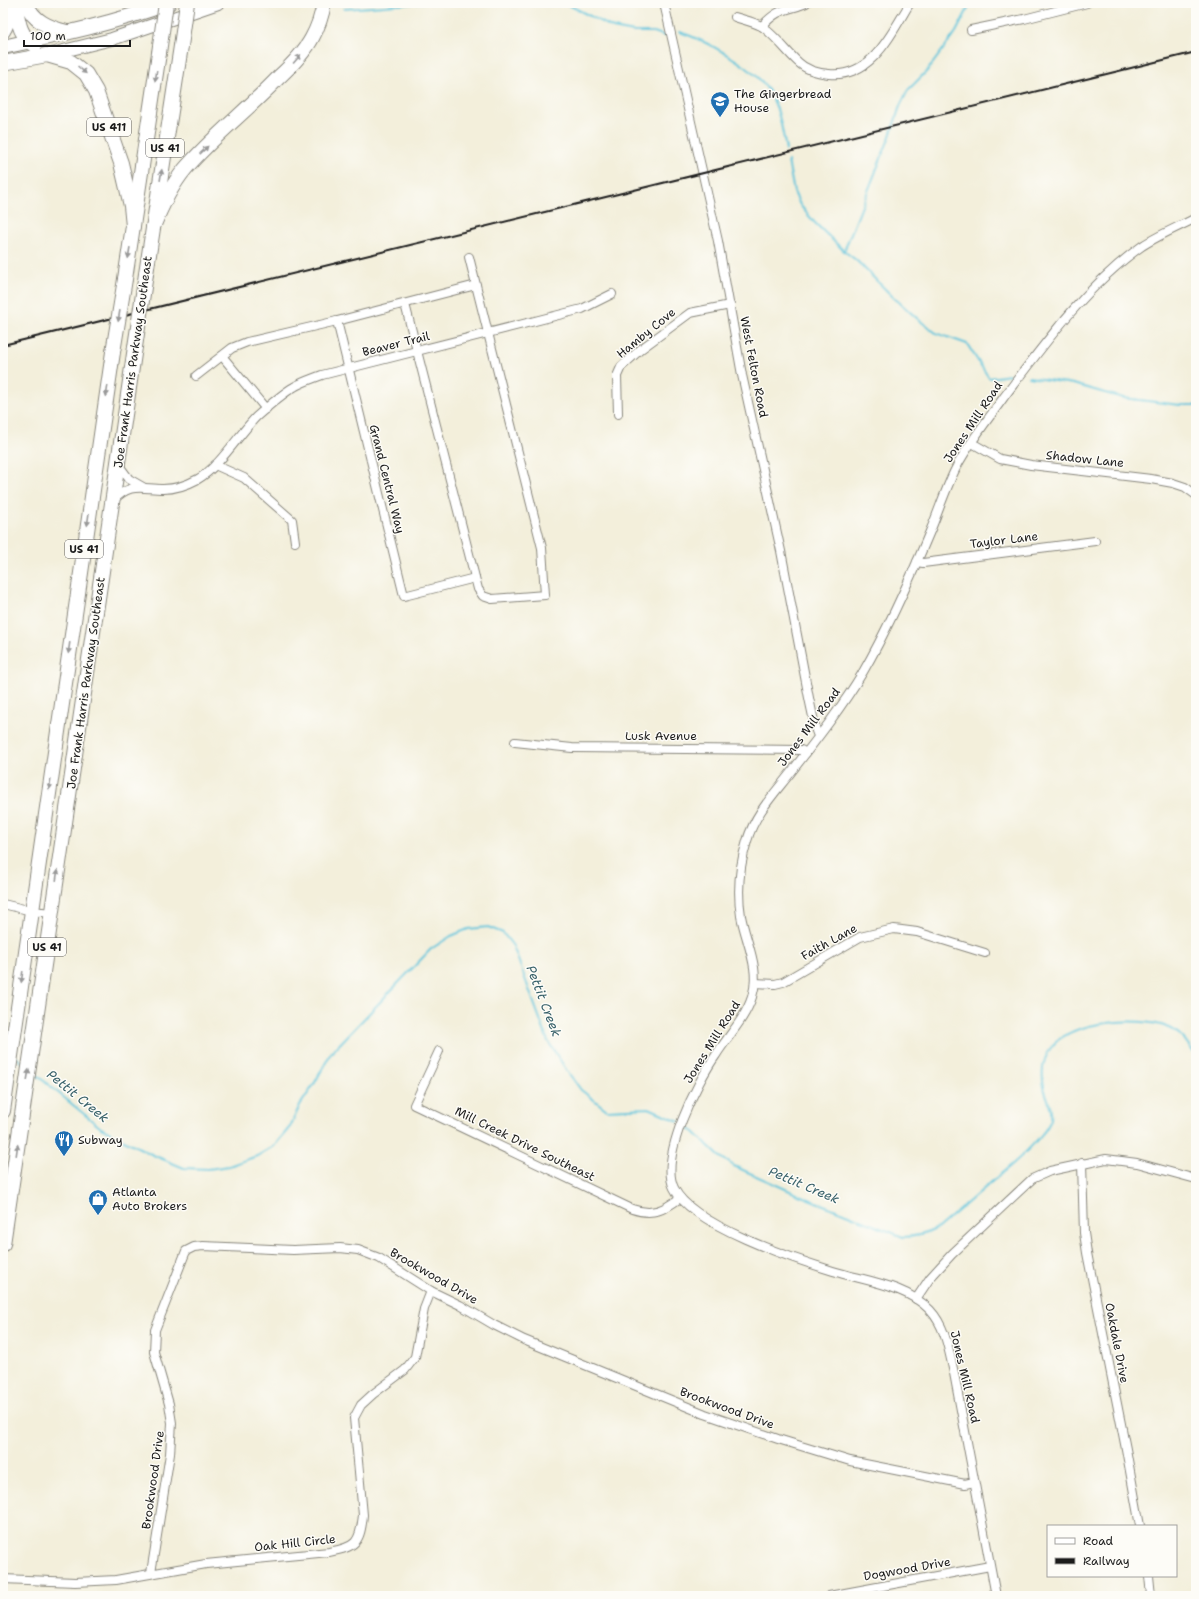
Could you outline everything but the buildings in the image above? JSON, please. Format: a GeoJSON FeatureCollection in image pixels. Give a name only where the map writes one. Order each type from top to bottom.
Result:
{"type":"FeatureCollection","features":[{"type":"Feature","properties":{"kind":"highway"},"geometry":{"type":"LineString","coordinates":[[3,32],[7,24],[8,16],[6,3]]}},
{"type":"Feature","properties":{"kind":"highway"},"geometry":{"type":"LineString","coordinates":[[15,3],[20,29],[28,42],[53,53]]}},
{"type":"Feature","properties":{"kind":"highway"},"geometry":{"type":"LineString","coordinates":[[26,3],[31,12],[40,21],[58,30],[72,32]]}},
{"type":"Feature","properties":{"kind":"highway"},"geometry":{"type":"LineString","coordinates":[[3,47],[131,17],[168,3]]}},
{"type":"Feature","properties":{"kind":"highway","name":"Joe Frank Harris Parkway Southeast"},"geometry":{"type":"LineString","coordinates":[[3,1110],[113,352],[168,3]]}},
{"type":"Feature","properties":{"kind":"highway","name":"Joe Frank Harris Parkway Southeast"},"geometry":{"type":"LineString","coordinates":[[3,1244],[187,3]]}},
{"type":"Feature","properties":{"kind":"highway"},"geometry":{"type":"LineString","coordinates":[[153,227],[171,189],[185,168],[270,87],[305,50],[319,22],[324,3]]}},
{"type":"Feature","properties":{"kind":"highway","name":"US 411"},"geometry":{"type":"LineString","coordinates":[[3,63],[53,53],[71,62],[86,74],[94,86],[121,163],[131,206],[133,226]]}},
{"type":"Feature","properties":{"kind":"main road"},"geometry":{"type":"LineString","coordinates":[[53,53],[118,37],[218,3]]}},
{"type":"Feature","properties":{"kind":"street","name":"West Felton Road"},"geometry":{"type":"LineString","coordinates":[[664,3],[717,235],[744,382],[781,552],[808,698],[818,736]]}},
{"type":"Feature","properties":{"kind":"street"},"geometry":{"type":"LineString","coordinates":[[762,26],[772,15],[806,3]]}},
{"type":"Feature","properties":{"kind":"street"},"geometry":{"type":"LineString","coordinates":[[735,17],[762,26],[799,64],[820,73],[839,74],[849,73],[862,67],[873,59],[910,3]]}},
{"type":"Feature","properties":{"kind":"street"},"geometry":{"type":"LineString","coordinates":[[971,30],[1024,19],[1070,5],[1087,3]]}},
{"type":"Feature","properties":{"kind":"street","name":"Jones Mill Road"},"geometry":{"type":"LineString","coordinates":[[996,1596],[954,1374],[945,1338],[940,1324],[934,1315],[928,1308],[916,1299],[893,1288],[812,1264],[744,1238],[700,1216],[680,1198],[673,1184],[670,1170],[675,1145],[687,1111],[705,1071],[747,1010],[752,998],[755,983],[752,957],[741,911],[740,883],[742,859],[747,839],[757,817],[766,802],[806,753],[845,699],[863,671],[917,562],[955,469],[1033,359],[1070,314],[1127,258],[1162,234],[1196,218]]}},
{"type":"Feature","properties":{"kind":"street"},"geometry":{"type":"LineString","coordinates":[[405,304],[478,589],[482,596],[492,599],[545,595],[542,548],[469,257]]}},
{"type":"Feature","properties":{"kind":"street"},"geometry":{"type":"LineString","coordinates":[[196,376],[232,348],[247,342],[337,321],[476,285]]}},
{"type":"Feature","properties":{"kind":"street","name":"Beaver Trail"},"geometry":{"type":"LineString","coordinates":[[112,502],[127,489],[143,487],[164,489],[184,486],[199,479],[214,465],[256,417],[294,387],[322,374],[417,352],[582,309],[612,294]]}},
{"type":"Feature","properties":{"kind":"street","name":"Hamby Cove"},"geometry":{"type":"LineString","coordinates":[[618,414],[617,376],[621,367],[641,349],[690,313],[730,305]]}},
{"type":"Feature","properties":{"kind":"street","name":"Grand Central Way"},"geometry":{"type":"LineString","coordinates":[[337,321],[404,596],[475,578]]}},
{"type":"Feature","properties":{"kind":"street"},"geometry":{"type":"LineString","coordinates":[[222,356],[266,409]]}},
{"type":"Feature","properties":{"kind":"street","name":"Shadow Lane"},"geometry":{"type":"LineString","coordinates":[[972,443],[1000,459],[1031,465],[1151,479],[1173,483],[1185,487],[1196,495]]}},
{"type":"Feature","properties":{"kind":"street","name":"Beaver Trail"},"geometry":{"type":"LineString","coordinates":[[118,463],[122,472],[129,479],[143,487]]}},
{"type":"Feature","properties":{"kind":"street"},"geometry":{"type":"LineString","coordinates":[[214,465],[244,478],[292,520],[295,542]]}},
{"type":"Feature","properties":{"kind":"street","name":"Taylor Lane"},"geometry":{"type":"LineString","coordinates":[[917,562],[924,563],[1095,541]]}},
{"type":"Feature","properties":{"kind":"street","name":"Lusk Avenue"},"geometry":{"type":"LineString","coordinates":[[514,742],[572,748],[801,750],[806,753]]}},
{"type":"Feature","properties":{"kind":"street"},"geometry":{"type":"LineString","coordinates":[[3,904],[52,913]]}},
{"type":"Feature","properties":{"kind":"street","name":"Faith Lane"},"geometry":{"type":"LineString","coordinates":[[755,983],[776,984],[783,982],[860,937],[894,929],[917,932],[985,953]]}},
{"type":"Feature","properties":{"kind":"street","name":"Mill Creek Drive Southeast"},"geometry":{"type":"LineString","coordinates":[[440,1051],[414,1105],[632,1209],[643,1212],[658,1211],[666,1208],[680,1198]]}},
{"type":"Feature","properties":{"kind":"street"},"geometry":{"type":"LineString","coordinates":[[916,1299],[930,1278],[952,1254],[1032,1180],[1050,1171],[1106,1159],[1137,1163],[1196,1179]]}},
{"type":"Feature","properties":{"kind":"street","name":"Oakdale Drive"},"geometry":{"type":"LineString","coordinates":[[1082,1163],[1084,1233],[1087,1253],[1140,1525]]}},
{"type":"Feature","properties":{"kind":"street","name":"Brookwood Drive"},"geometry":{"type":"LineString","coordinates":[[151,1573],[170,1454],[172,1423],[169,1404],[154,1352],[155,1330],[186,1252],[194,1247],[203,1246],[293,1250],[340,1248],[358,1250],[379,1258],[431,1291],[524,1340],[705,1414],[778,1439],[850,1461],[965,1484],[974,1482]]}},
{"type":"Feature","properties":{"kind":"street","name":"Oak Hill Circle"},"geometry":{"type":"LineString","coordinates":[[3,1579],[75,1582],[116,1580],[206,1564],[329,1552],[344,1549],[356,1543],[362,1530],[363,1515],[354,1418],[361,1405],[372,1394],[405,1370],[414,1357],[424,1309],[431,1291]]}},
{"type":"Feature","properties":{"kind":"street","name":"Dogwood Drive"},"geometry":{"type":"LineString","coordinates":[[829,1596],[990,1566]]}},
{"type":"Feature","properties":{"kind":"street"},"geometry":{"type":"LineString","coordinates":[[1149,1577],[1151,1596]]}},
{"type":"Feature","properties":{"kind":"waterway"},"geometry":{"type":"LineString","coordinates":[[344,9],[423,3]]}},
{"type":"Feature","properties":{"kind":"waterway"},"geometry":{"type":"LineString","coordinates":[[565,3],[613,28],[634,32],[654,32],[665,36]]}},
{"type":"Feature","properties":{"kind":"waterway"},"geometry":{"type":"LineString","coordinates":[[844,251],[890,136],[900,106],[908,90],[927,71],[956,32],[971,3]]}},
{"type":"Feature","properties":{"kind":"waterway"},"geometry":{"type":"LineString","coordinates":[[680,32],[701,41],[736,60],[763,83],[776,106],[786,150]]}},
{"type":"Feature","properties":{"kind":"waterway"},"geometry":{"type":"LineString","coordinates":[[788,161],[794,192],[800,205],[814,222],[844,251],[856,260],[892,296],[936,333],[967,344],[989,378],[1010,375]]}},
{"type":"Feature","properties":{"kind":"waterway"},"geometry":{"type":"LineString","coordinates":[[1029,377],[1073,384],[1123,398],[1180,405],[1196,405]]}},
{"type":"Feature","properties":{"kind":"waterway","name":"Pettit Creek"},"geometry":{"type":"LineString","coordinates":[[33,1072],[101,1128],[153,1155],[184,1168],[208,1169],[229,1166],[257,1156],[274,1146],[290,1127],[300,1105],[313,1086],[331,1053],[431,949],[451,936],[468,929],[488,927],[503,933],[513,946],[548,1041],[581,1090],[607,1110],[649,1108],[679,1121]]}},
{"type":"Feature","properties":{"kind":"waterway","name":"Pettit Creek"},"geometry":{"type":"LineString","coordinates":[[684,1125],[694,1132],[719,1156],[734,1166],[799,1195],[903,1237],[912,1236],[938,1228],[1020,1158],[1045,1131],[1049,1125],[1051,1114],[1043,1082],[1043,1071],[1049,1051],[1052,1046],[1062,1038],[1075,1031],[1106,1023],[1139,1022],[1154,1024],[1167,1027],[1176,1032],[1184,1039],[1196,1056]]}},
{"type":"Feature","properties":{"kind":"waterway","name":"Pettit Creek"},"geometry":{"type":"LineString","coordinates":[[16,1057],[24,1064]]}},
{"type":"Feature","properties":{"kind":"railway"},"geometry":{"type":"LineString","coordinates":[[3,345],[1196,52]]}},
{"type":"Feature","properties":{"kind":"place","name":"The Gingerbread House"},"geometry":{"type":"Point","coordinates":[720,118]}},
{"type":"Feature","properties":{"kind":"place","name":"Subway"},"geometry":{"type":"Point","coordinates":[64,1157]}},
{"type":"Feature","properties":{"kind":"place","name":"Atlanta Auto Brokers"},"geometry":{"type":"Point","coordinates":[98,1216]}}]}
